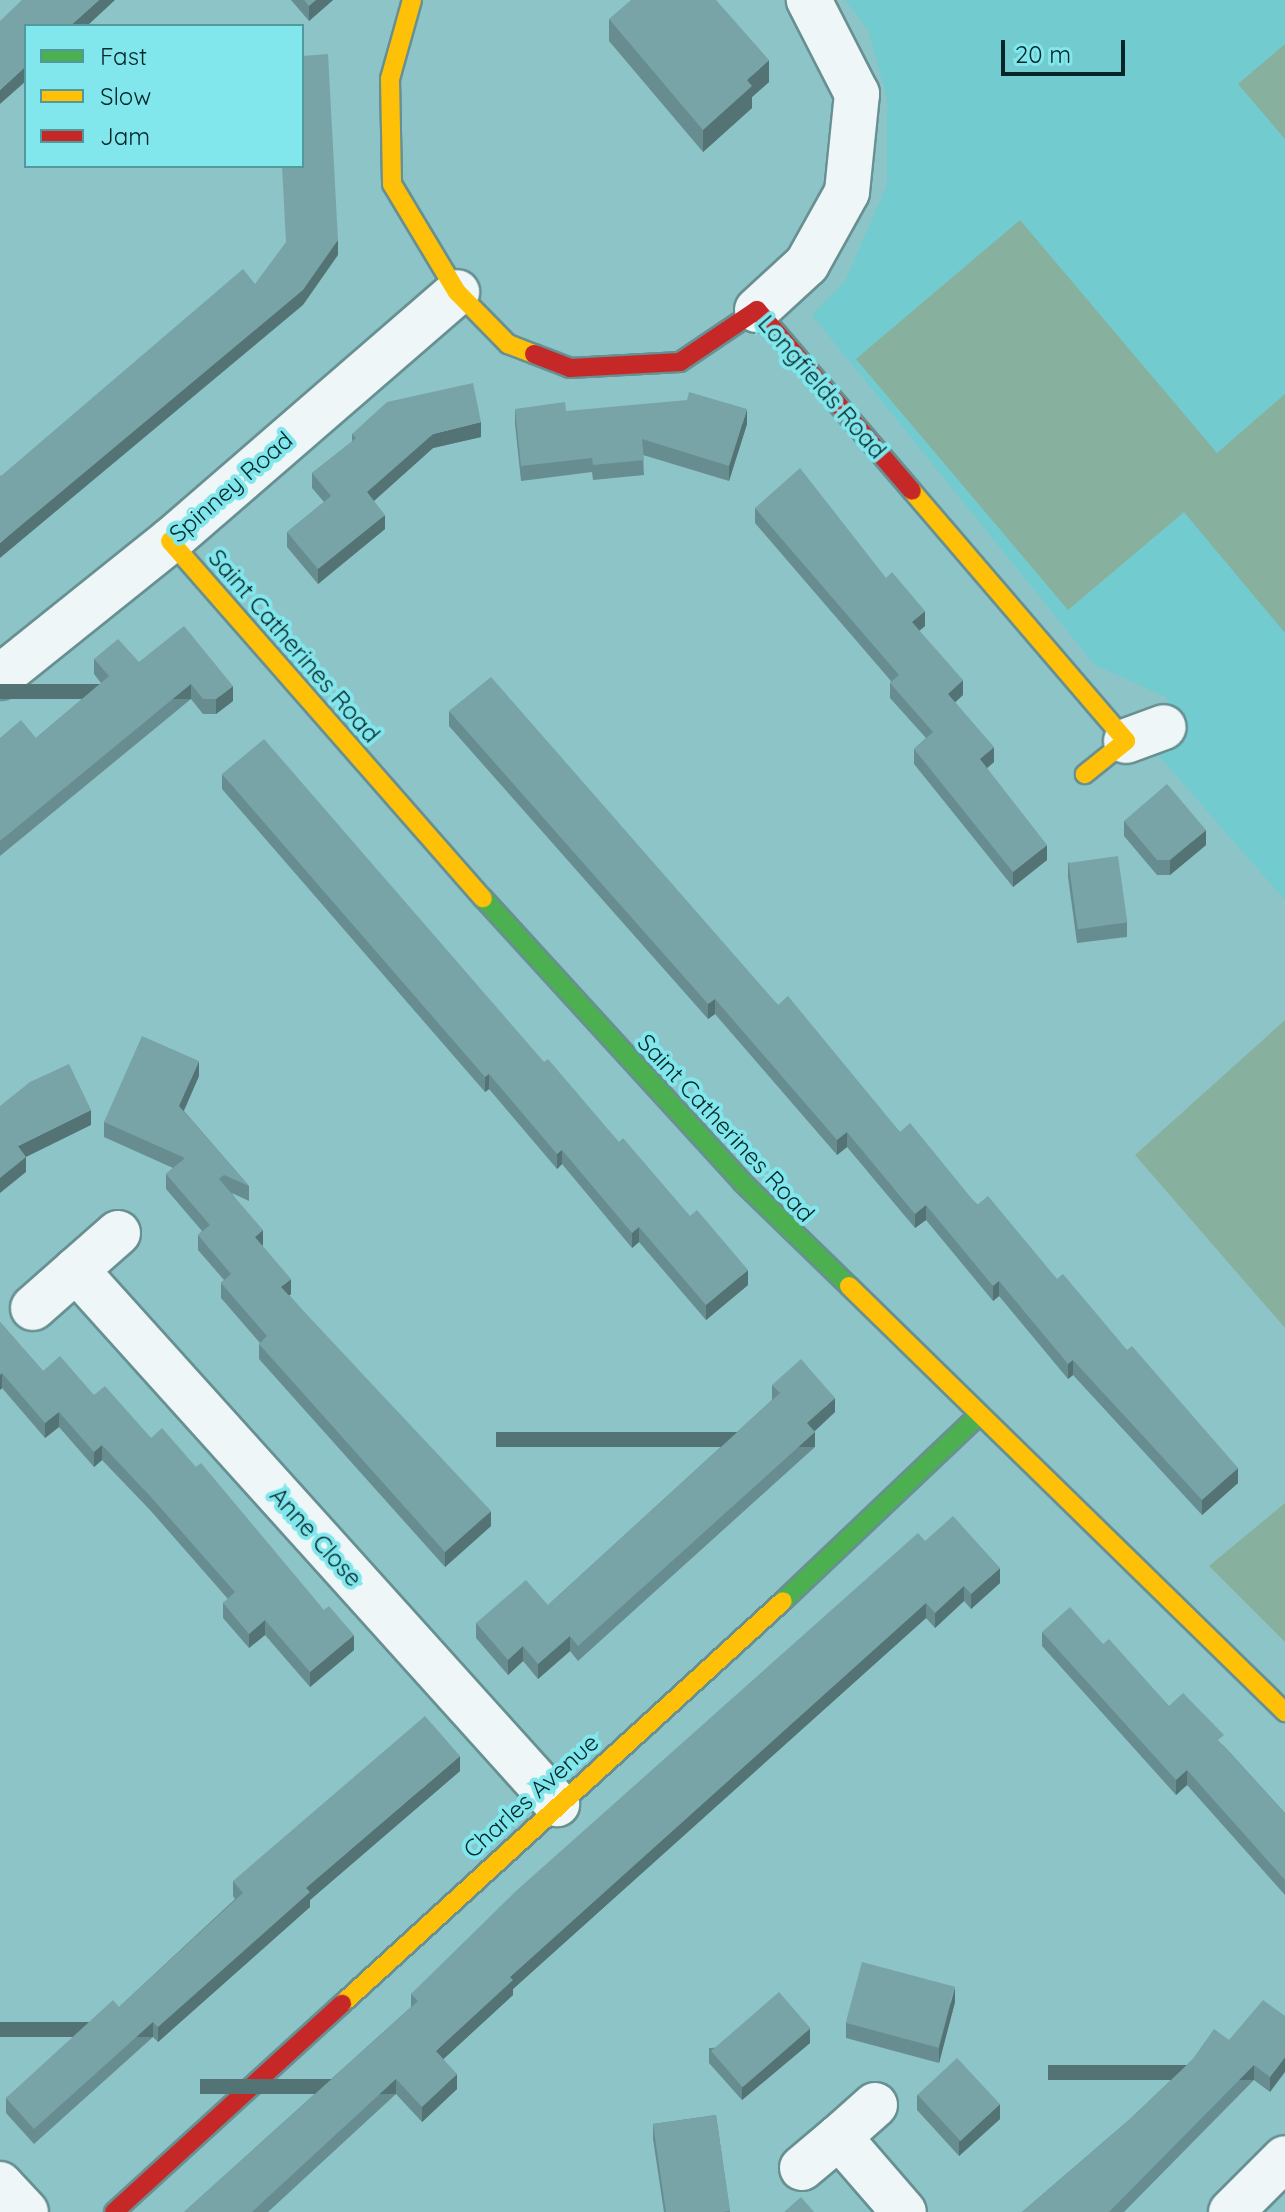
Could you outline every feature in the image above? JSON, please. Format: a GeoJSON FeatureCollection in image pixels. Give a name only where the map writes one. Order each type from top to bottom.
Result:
{"type":"FeatureCollection","features":[{"type":"Feature","properties":{"kind":"street","name":"Longfields Road"},"geometry":{"type":"LineString","coordinates":[[412,0],[390,79],[392,184],[457,292],[508,344],[570,368],[680,362],[757,310],[1145,734],[1085,774]]}},
{"type":"Feature","properties":{"kind":"street"},"geometry":{"type":"LineString","coordinates":[[757,310],[807,264],[847,192],[857,94],[809,0]]}},
{"type":"Feature","properties":{"kind":"street","name":"Spinney Road"},"geometry":{"type":"LineString","coordinates":[[0,677],[170,541],[457,292]]}},
{"type":"Feature","properties":{"kind":"street","name":"Saint Catherines Road"},"geometry":{"type":"LineString","coordinates":[[170,541],[528,950],[723,1161],[1285,1712]]}},
{"type":"Feature","properties":{"kind":"street"},"geometry":{"type":"LineString","coordinates":[[33,1308],[118,1233]]}},
{"type":"Feature","properties":{"kind":"street","name":"Anne Close"},"geometry":{"type":"LineString","coordinates":[[76,1270],[557,1804]]}},
{"type":"Feature","properties":{"kind":"street","name":"Charles Avenue"},"geometry":{"type":"LineString","coordinates":[[114,2212],[557,1804],[851,1539],[979,1415]]}},
{"type":"Feature","properties":{"kind":"street"},"geometry":{"type":"LineString","coordinates":[[802,2168],[875,2105]]}},
{"type":"Feature","properties":{"kind":"street"},"geometry":{"type":"LineString","coordinates":[[839,2137],[904,2212]]}},
{"type":"Feature","properties":{"kind":"street"},"geometry":{"type":"LineString","coordinates":[[1231,2212],[1285,2158]]}},
{"type":"Feature","properties":{"kind":"street"},"geometry":{"type":"LineString","coordinates":[[0,2184],[26,2212]]}},
{"type":"Feature","properties":{"kind":"shaded area"},"geometry":{"type":"Polygon","coordinates":[[[845,0],[1285,0],[1285,900],[1159,756],[1168,698],[1095,665],[812,315],[845,281],[887,185],[887,98],[868,30],[845,0]]]}},
{"type":"Feature","properties":{"kind":"green space"},"geometry":{"type":"Polygon","coordinates":[[[1285,44],[1285,139],[1238,84],[1285,44]]]}},
{"type":"Feature","properties":{"kind":"green space"},"geometry":{"type":"Polygon","coordinates":[[[1020,220],[1217,453],[1285,394],[1285,633],[1184,512],[1068,610],[856,359],[1020,220]]]}},
{"type":"Feature","properties":{"kind":"green space"},"geometry":{"type":"Polygon","coordinates":[[[1285,1020],[1285,1328],[1135,1155],[1285,1020]]]}},
{"type":"Feature","properties":{"kind":"green space"},"geometry":{"type":"Polygon","coordinates":[[[1285,1503],[1285,1642],[1209,1566],[1285,1503]]]}},
{"type":"Feature","properties":{"kind":"building"},"geometry":{"type":"Polygon","coordinates":[[[22,0],[99,0],[72,24],[24,24],[24,68],[0,90],[0,21],[22,0]]]}},
{"type":"Feature","properties":{"kind":"building"},"geometry":{"type":"Polygon","coordinates":[[[631,0],[716,0],[769,60],[747,80],[752,86],[703,130],[609,19],[631,0]]]}},
{"type":"Feature","properties":{"kind":"building"},"geometry":{"type":"Polygon","coordinates":[[[328,54],[338,240],[303,290],[0,543],[0,475],[243,269],[255,284],[286,242],[282,168],[304,168],[304,56],[328,54]]]}},
{"type":"Feature","properties":{"kind":"building"},"geometry":{"type":"Polygon","coordinates":[[[473,383],[481,422],[433,434],[367,492],[385,515],[318,569],[287,532],[331,496],[312,473],[356,438],[352,434],[387,402],[473,383]]]}},
{"type":"Feature","properties":{"kind":"building"},"geometry":{"type":"Polygon","coordinates":[[[689,392],[747,409],[729,466],[642,439],[644,460],[593,465],[592,458],[521,466],[515,409],[565,402],[566,411],[687,400],[689,392]]]}},
{"type":"Feature","properties":{"kind":"building"},"geometry":{"type":"Polygon","coordinates":[[[800,468],[886,578],[892,572],[925,611],[912,622],[963,680],[948,694],[994,747],[980,759],[1047,845],[1013,872],[914,749],[933,732],[890,683],[899,675],[755,508],[800,468]]]}},
{"type":"Feature","properties":{"kind":"building"},"geometry":{"type":"Polygon","coordinates":[[[184,626],[233,686],[216,699],[203,699],[191,684],[0,841],[0,738],[21,720],[36,738],[109,676],[94,659],[118,639],[139,662],[184,626]]]}},
{"type":"Feature","properties":{"kind":"building"},"geometry":{"type":"Polygon","coordinates":[[[491,677],[778,1005],[788,996],[900,1132],[910,1123],[977,1205],[988,1196],[1057,1279],[1063,1274],[1127,1350],[1132,1346],[1238,1468],[1202,1500],[1073,1360],[1068,1364],[999,1281],[993,1286],[926,1205],[915,1214],[847,1132],[837,1140],[715,999],[708,1004],[449,711],[491,677]]]}},
{"type":"Feature","properties":{"kind":"building"},"geometry":{"type":"Polygon","coordinates":[[[264,739],[544,1062],[548,1059],[619,1142],[623,1138],[690,1216],[697,1210],[748,1270],[706,1305],[639,1227],[632,1233],[562,1150],[557,1154],[489,1074],[485,1077],[222,774],[264,739]]]}},
{"type":"Feature","properties":{"kind":"building"},"geometry":{"type":"Polygon","coordinates":[[[1167,784],[1206,830],[1170,860],[1157,860],[1124,821],[1167,784]]]}},
{"type":"Feature","properties":{"kind":"building"},"geometry":{"type":"Polygon","coordinates":[[[1118,856],[1127,922],[1078,929],[1068,863],[1118,856]]]}},
{"type":"Feature","properties":{"kind":"building"},"geometry":{"type":"Polygon","coordinates":[[[142,1036],[199,1061],[179,1106],[249,1186],[224,1175],[219,1179],[263,1230],[255,1237],[291,1279],[281,1287],[491,1511],[445,1552],[259,1344],[267,1336],[221,1283],[231,1274],[198,1235],[210,1225],[166,1174],[185,1158],[104,1122],[142,1036]]]}},
{"type":"Feature","properties":{"kind":"building"},"geometry":{"type":"Polygon","coordinates":[[[69,1064],[91,1110],[18,1146],[26,1157],[0,1178],[0,1106],[30,1082],[69,1064]]]}},
{"type":"Feature","properties":{"kind":"building"},"geometry":{"type":"Polygon","coordinates":[[[0,1322],[43,1371],[60,1356],[94,1395],[105,1386],[151,1438],[162,1428],[196,1467],[201,1463],[324,1610],[329,1606],[354,1635],[310,1672],[265,1620],[249,1634],[223,1603],[235,1592],[102,1445],[94,1452],[59,1412],[45,1423],[2,1373],[0,1375],[0,1322]]]}},
{"type":"Feature","properties":{"kind":"building"},"geometry":{"type":"Polygon","coordinates":[[[801,1359],[835,1398],[807,1423],[815,1432],[578,1646],[570,1636],[538,1664],[523,1646],[508,1660],[476,1623],[526,1580],[548,1605],[780,1393],[772,1385],[801,1359]]]}},
{"type":"Feature","properties":{"kind":"building"},"geometry":{"type":"Polygon","coordinates":[[[953,1516],[1000,1568],[971,1594],[964,1586],[935,1613],[926,1603],[510,1977],[513,1980],[436,2051],[457,2074],[422,2107],[396,2079],[252,2212],[184,2212],[418,2001],[411,1994],[516,1891],[918,1533],[925,1541],[953,1516]]]}},
{"type":"Feature","properties":{"kind":"building"},"geometry":{"type":"Polygon","coordinates":[[[1070,1607],[1103,1644],[1109,1639],[1169,1706],[1183,1693],[1224,1735],[1218,1740],[1285,1813],[1285,1880],[1187,1770],[1176,1780],[1042,1632],[1070,1607]]]}},
{"type":"Feature","properties":{"kind":"building"},"geometry":{"type":"Polygon","coordinates":[[[425,1716],[460,1756],[306,1888],[310,1892],[158,2027],[153,2022],[34,2129],[6,2098],[113,2000],[119,2007],[243,1893],[233,1881],[425,1716]]]}},
{"type":"Feature","properties":{"kind":"building"},"geometry":{"type":"Polygon","coordinates":[[[862,1962],[955,1987],[938,2048],[846,2023],[862,1962]]]}},
{"type":"Feature","properties":{"kind":"building"},"geometry":{"type":"Polygon","coordinates":[[[779,1992],[810,2028],[743,2087],[711,2051],[779,1992]]]}},
{"type":"Feature","properties":{"kind":"building"},"geometry":{"type":"Polygon","coordinates":[[[1263,2000],[1285,2016],[1285,2057],[1270,2077],[1254,2065],[1109,2212],[1022,2212],[1130,2119],[1192,2060],[1214,2029],[1229,2040],[1263,2000]]]}},
{"type":"Feature","properties":{"kind":"building"},"geometry":{"type":"Polygon","coordinates":[[[957,2058],[1000,2104],[960,2141],[918,2095],[957,2058]]]}},
{"type":"Feature","properties":{"kind":"building"},"geometry":{"type":"Polygon","coordinates":[[[716,2115],[730,2211],[666,2212],[653,2124],[716,2115]]]}},
{"type":"Feature","properties":{"kind":"building"},"geometry":{"type":"Polygon","coordinates":[[[801,2197],[814,2212],[784,2212],[801,2197]]]}},
{"type":"Feature","properties":{"kind":"traffic: fast"},"geometry":{"type":"LineString","coordinates":[[483,898],[742,1182],[849,1286]]}},
{"type":"Feature","properties":{"kind":"traffic: fast"},"geometry":{"type":"LineString","coordinates":[[783,1601],[979,1415]]}},
{"type":"Feature","properties":{"kind":"traffic: slow"},"geometry":{"type":"LineString","coordinates":[[412,0],[390,79],[392,184],[457,292],[508,344],[534,354]]}},
{"type":"Feature","properties":{"kind":"traffic: slow"},"geometry":{"type":"LineString","coordinates":[[912,491],[1126,741],[1085,774]]}},
{"type":"Feature","properties":{"kind":"traffic: slow"},"geometry":{"type":"LineString","coordinates":[[170,541],[483,898]]}},
{"type":"Feature","properties":{"kind":"traffic: slow"},"geometry":{"type":"LineString","coordinates":[[849,1286],[1285,1712]]}},
{"type":"Feature","properties":{"kind":"traffic: slow"},"geometry":{"type":"LineString","coordinates":[[342,2004],[783,1601]]}},
{"type":"Feature","properties":{"kind":"traffic: jam"},"geometry":{"type":"LineString","coordinates":[[534,354],[570,368],[680,362],[757,310],[912,491]]}},
{"type":"Feature","properties":{"kind":"traffic: jam"},"geometry":{"type":"LineString","coordinates":[[114,2212],[342,2004]]}}]}
